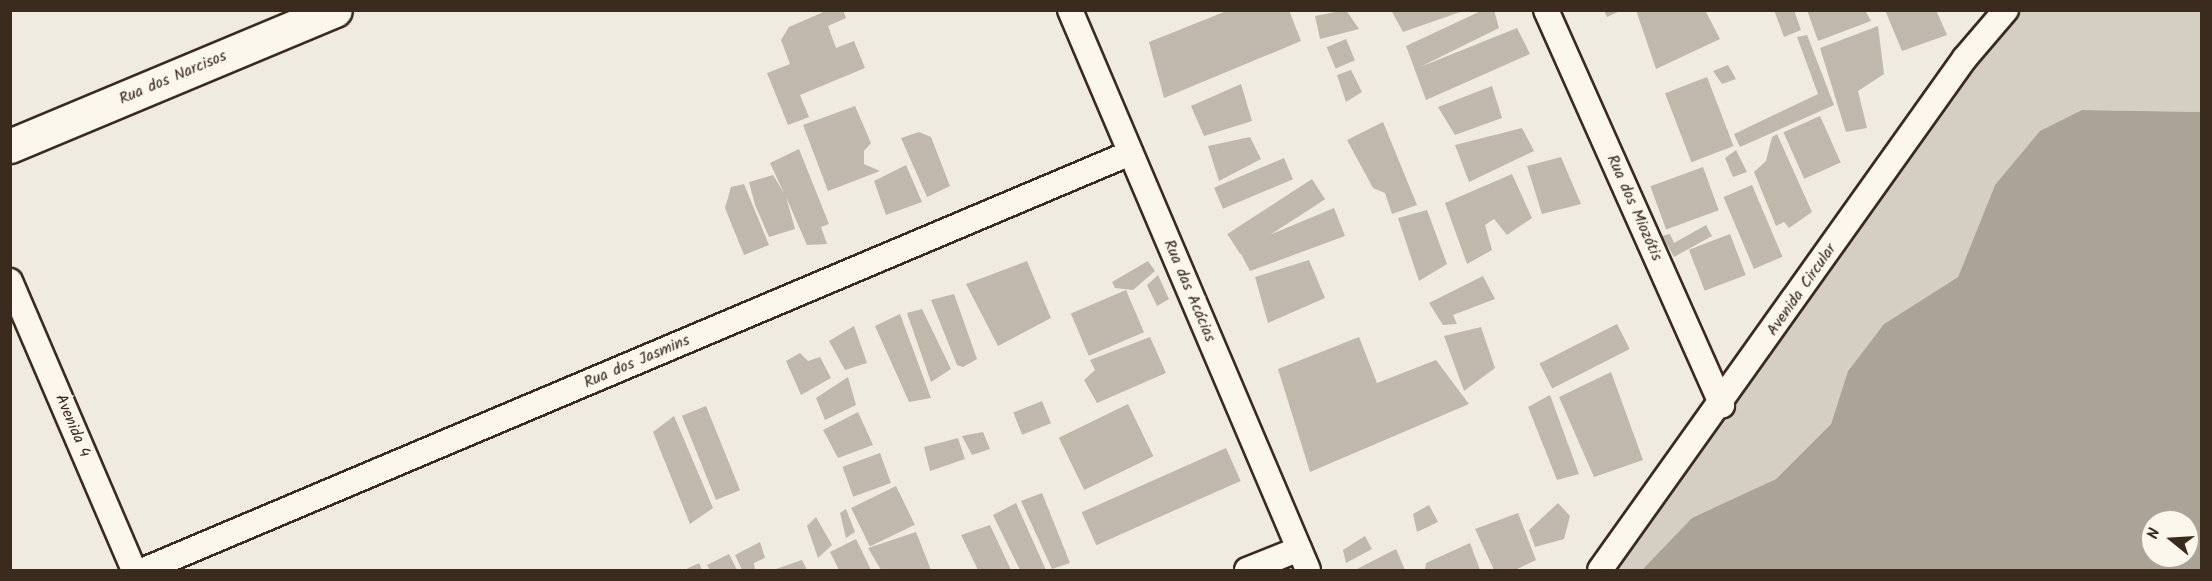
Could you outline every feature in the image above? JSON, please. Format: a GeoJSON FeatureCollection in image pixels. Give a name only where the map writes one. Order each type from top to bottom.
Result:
{"type":"FeatureCollection","features":[{"type":"Feature","properties":{"kind":"street","name":"Rua dos Narcisos"},"geometry":{"type":"LineString","coordinates":[[10,146],[335,10]]}},
{"type":"Feature","properties":{"kind":"street","name":"Rua das Acácias"},"geometry":{"type":"LineString","coordinates":[[1070,10],[1303,560]]}},
{"type":"Feature","properties":{"kind":"street","name":"Rua dos Miozótis"},"geometry":{"type":"LineString","coordinates":[[1546,10],[1722,406]]}},
{"type":"Feature","properties":{"kind":"street","name":"Avenida Circular"},"geometry":{"type":"LineString","coordinates":[[1600,570],[1722,406],[1965,58],[2006,10]]}},
{"type":"Feature","properties":{"kind":"street","name":"Rua dos Jasmins"},"geometry":{"type":"LineString","coordinates":[[144,570],[1130,153]]}},
{"type":"Feature","properties":{"kind":"street","name":"Avenida 4"},"geometry":{"type":"LineString","coordinates":[[10,281],[134,570]]}},
{"type":"Feature","properties":{"kind":"street"},"geometry":{"type":"LineString","coordinates":[[1247,570],[1303,560]]}},
{"type":"Feature","properties":{"kind":"shaded area"},"geometry":{"type":"Polygon","coordinates":[[[2013,10],[2201,11],[2201,112],[2082,110],[1995,185],[1958,277],[1884,324],[1848,371],[1831,424],[1776,479],[1692,519],[1642,570],[1604,570],[2013,10]]]}},
{"type":"Feature","properties":{"kind":"shaded area"},"geometry":{"type":"Polygon","coordinates":[[[2082,110],[2201,112],[2201,570],[1642,570],[1692,518],[1776,479],[1831,424],[1848,371],[1884,324],[1958,277],[1995,185],[2040,131],[2082,110]]]}},
{"type":"Feature","properties":{"kind":"building"},"geometry":{"type":"Polygon","coordinates":[[[828,10],[843,10],[846,18],[828,26],[836,48],[854,41],[865,68],[800,95],[809,117],[788,125],[767,73],[790,64],[781,40],[789,27],[828,10]]]}},
{"type":"Feature","properties":{"kind":"building"},"geometry":{"type":"Polygon","coordinates":[[[1229,10],[1289,10],[1301,41],[1164,98],[1149,42],[1229,10]]]}},
{"type":"Feature","properties":{"kind":"building"},"geometry":{"type":"Polygon","coordinates":[[[1346,10],[1359,29],[1320,39],[1315,16],[1346,10]]]}},
{"type":"Feature","properties":{"kind":"building"},"geometry":{"type":"Polygon","coordinates":[[[1391,10],[1463,10],[1463,11],[1403,32],[1391,10]]]}},
{"type":"Feature","properties":{"kind":"building"},"geometry":{"type":"Polygon","coordinates":[[[1483,10],[1494,10],[1499,28],[1420,67],[1517,28],[1530,54],[1426,100],[1406,46],[1483,10]]]}},
{"type":"Feature","properties":{"kind":"building"},"geometry":{"type":"Polygon","coordinates":[[[1604,10],[1622,10],[1607,17],[1604,10]]]}},
{"type":"Feature","properties":{"kind":"building"},"geometry":{"type":"Polygon","coordinates":[[[1636,10],[1705,10],[1720,39],[1656,69],[1636,10]]]}},
{"type":"Feature","properties":{"kind":"building"},"geometry":{"type":"Polygon","coordinates":[[[1774,10],[1794,10],[1801,30],[1784,37],[1774,10]]]}},
{"type":"Feature","properties":{"kind":"building"},"geometry":{"type":"Polygon","coordinates":[[[1807,10],[1865,10],[1871,21],[1818,41],[1807,10]]]}},
{"type":"Feature","properties":{"kind":"building"},"geometry":{"type":"Polygon","coordinates":[[[1885,10],[1936,10],[1947,35],[1902,51],[1885,10]]]}},
{"type":"Feature","properties":{"kind":"building"},"geometry":{"type":"Polygon","coordinates":[[[1878,26],[1884,74],[1858,91],[1867,128],[1846,132],[1820,48],[1878,26]]]}},
{"type":"Feature","properties":{"kind":"building"},"geometry":{"type":"Polygon","coordinates":[[[1807,35],[1834,105],[1740,147],[1734,134],[1818,94],[1797,37],[1807,35]]]}},
{"type":"Feature","properties":{"kind":"building"},"geometry":{"type":"Polygon","coordinates":[[[1346,39],[1355,60],[1336,68],[1327,47],[1346,39]]]}},
{"type":"Feature","properties":{"kind":"building"},"geometry":{"type":"Polygon","coordinates":[[[1728,65],[1736,79],[1722,84],[1713,71],[1728,65]]]}},
{"type":"Feature","properties":{"kind":"building"},"geometry":{"type":"Polygon","coordinates":[[[1351,70],[1362,92],[1346,102],[1337,75],[1351,70]]]}},
{"type":"Feature","properties":{"kind":"building"},"geometry":{"type":"Polygon","coordinates":[[[1707,77],[1734,146],[1692,162],[1665,93],[1707,77]]]}},
{"type":"Feature","properties":{"kind":"building"},"geometry":{"type":"Polygon","coordinates":[[[1241,84],[1252,121],[1204,136],[1191,106],[1241,84]]]}},
{"type":"Feature","properties":{"kind":"building"},"geometry":{"type":"Polygon","coordinates":[[[1492,86],[1502,118],[1455,135],[1438,107],[1492,86]]]}},
{"type":"Feature","properties":{"kind":"building"},"geometry":{"type":"Polygon","coordinates":[[[855,106],[871,143],[864,151],[864,164],[880,171],[828,191],[803,125],[855,106]]]}},
{"type":"Feature","properties":{"kind":"building"},"geometry":{"type":"Polygon","coordinates":[[[1820,116],[1841,163],[1804,179],[1783,132],[1820,116]]]}},
{"type":"Feature","properties":{"kind":"building"},"geometry":{"type":"Polygon","coordinates":[[[1383,122],[1417,205],[1392,214],[1385,193],[1373,188],[1347,140],[1383,122]]]}},
{"type":"Feature","properties":{"kind":"building"},"geometry":{"type":"Polygon","coordinates":[[[1522,128],[1534,151],[1469,182],[1455,145],[1522,128]]]}},
{"type":"Feature","properties":{"kind":"building"},"geometry":{"type":"Polygon","coordinates":[[[919,132],[931,137],[950,186],[927,197],[901,138],[919,132]]]}},
{"type":"Feature","properties":{"kind":"building"},"geometry":{"type":"Polygon","coordinates":[[[1777,134],[1812,212],[1789,228],[1784,222],[1776,226],[1754,172],[1766,161],[1772,137],[1777,134]]]}},
{"type":"Feature","properties":{"kind":"building"},"geometry":{"type":"Polygon","coordinates":[[[1250,137],[1261,159],[1219,181],[1208,146],[1250,137]]]}},
{"type":"Feature","properties":{"kind":"building"},"geometry":{"type":"Polygon","coordinates":[[[799,149],[829,224],[821,227],[827,244],[807,245],[786,197],[795,229],[769,237],[755,205],[749,182],[773,175],[784,193],[770,163],[799,149]]]}},
{"type":"Feature","properties":{"kind":"building"},"geometry":{"type":"Polygon","coordinates":[[[1736,150],[1747,172],[1733,177],[1725,158],[1736,150]]]}},
{"type":"Feature","properties":{"kind":"building"},"geometry":{"type":"Polygon","coordinates":[[[1561,157],[1581,204],[1542,214],[1527,166],[1561,157]]]}},
{"type":"Feature","properties":{"kind":"building"},"geometry":{"type":"Polygon","coordinates":[[[1284,158],[1293,179],[1223,209],[1214,188],[1284,158]]]}},
{"type":"Feature","properties":{"kind":"building"},"geometry":{"type":"Polygon","coordinates":[[[906,165],[922,202],[886,215],[874,181],[906,165]]]}},
{"type":"Feature","properties":{"kind":"building"},"geometry":{"type":"Polygon","coordinates":[[[1703,167],[1719,210],[1666,229],[1650,186],[1703,167]]]}},
{"type":"Feature","properties":{"kind":"building"},"geometry":{"type":"Polygon","coordinates":[[[1512,174],[1532,218],[1507,235],[1494,219],[1485,225],[1492,250],[1467,264],[1445,203],[1512,174]]]}},
{"type":"Feature","properties":{"kind":"building"},"geometry":{"type":"Polygon","coordinates":[[[1312,179],[1325,199],[1240,254],[1227,234],[1312,179]]]}},
{"type":"Feature","properties":{"kind":"building"},"geometry":{"type":"Polygon","coordinates":[[[744,184],[769,245],[744,255],[725,208],[731,187],[744,184]]]}},
{"type":"Feature","properties":{"kind":"building"},"geometry":{"type":"Polygon","coordinates":[[[1752,185],[1782,257],[1754,269],[1723,197],[1752,185]]]}},
{"type":"Feature","properties":{"kind":"building"},"geometry":{"type":"Polygon","coordinates":[[[1334,208],[1345,236],[1250,271],[1238,248],[1334,208]]]}},
{"type":"Feature","properties":{"kind":"building"},"geometry":{"type":"Polygon","coordinates":[[[1427,210],[1447,264],[1419,281],[1398,218],[1427,210]]]}},
{"type":"Feature","properties":{"kind":"building"},"geometry":{"type":"Polygon","coordinates":[[[1706,225],[1712,236],[1674,257],[1662,236],[1670,234],[1674,243],[1706,225]]]}},
{"type":"Feature","properties":{"kind":"building"},"geometry":{"type":"Polygon","coordinates":[[[1730,234],[1746,275],[1705,291],[1689,250],[1730,234]]]}},
{"type":"Feature","properties":{"kind":"building"},"geometry":{"type":"Polygon","coordinates":[[[1309,260],[1325,298],[1268,323],[1255,277],[1309,260]]]}},
{"type":"Feature","properties":{"kind":"building"},"geometry":{"type":"Polygon","coordinates":[[[1027,261],[1051,318],[998,346],[966,284],[1027,261]]]}},
{"type":"Feature","properties":{"kind":"building"},"geometry":{"type":"Polygon","coordinates":[[[1148,261],[1155,271],[1133,290],[1115,288],[1112,282],[1148,261]]]}},
{"type":"Feature","properties":{"kind":"building"},"geometry":{"type":"Polygon","coordinates":[[[1158,275],[1169,299],[1157,306],[1147,285],[1158,275]]]}},
{"type":"Feature","properties":{"kind":"building"},"geometry":{"type":"Polygon","coordinates":[[[1483,276],[1495,299],[1453,315],[1457,324],[1443,325],[1429,303],[1483,276]]]}},
{"type":"Feature","properties":{"kind":"building"},"geometry":{"type":"Polygon","coordinates":[[[1126,290],[1144,332],[1089,356],[1071,313],[1126,290]]]}},
{"type":"Feature","properties":{"kind":"building"},"geometry":{"type":"Polygon","coordinates":[[[954,294],[977,359],[963,367],[957,365],[931,300],[954,294]]]}},
{"type":"Feature","properties":{"kind":"building"},"geometry":{"type":"Polygon","coordinates":[[[922,309],[951,369],[931,382],[907,313],[922,309]]]}},
{"type":"Feature","properties":{"kind":"building"},"geometry":{"type":"Polygon","coordinates":[[[900,314],[931,398],[909,402],[875,326],[900,314]]]}},
{"type":"Feature","properties":{"kind":"building"},"geometry":{"type":"Polygon","coordinates":[[[1617,324],[1630,349],[1552,388],[1539,363],[1617,324]]]}},
{"type":"Feature","properties":{"kind":"building"},"geometry":{"type":"Polygon","coordinates":[[[854,326],[867,363],[845,370],[829,341],[854,326]]]}},
{"type":"Feature","properties":{"kind":"building"},"geometry":{"type":"Polygon","coordinates":[[[1481,327],[1495,368],[1464,391],[1444,336],[1481,327]]]}},
{"type":"Feature","properties":{"kind":"building"},"geometry":{"type":"Polygon","coordinates":[[[1150,337],[1166,373],[1097,403],[1084,380],[1095,370],[1090,360],[1150,337]]]}},
{"type":"Feature","properties":{"kind":"building"},"geometry":{"type":"Polygon","coordinates":[[[1359,337],[1377,383],[1436,360],[1469,404],[1310,472],[1278,369],[1359,337]]]}},
{"type":"Feature","properties":{"kind":"building"},"geometry":{"type":"Polygon","coordinates":[[[800,353],[808,361],[820,357],[831,378],[801,395],[786,361],[800,353]]]}},
{"type":"Feature","properties":{"kind":"building"},"geometry":{"type":"Polygon","coordinates":[[[1611,372],[1643,460],[1594,477],[1559,397],[1611,372]]]}},
{"type":"Feature","properties":{"kind":"building"},"geometry":{"type":"Polygon","coordinates":[[[848,377],[856,405],[825,420],[816,398],[848,377]]]}},
{"type":"Feature","properties":{"kind":"building"},"geometry":{"type":"Polygon","coordinates":[[[1550,395],[1579,474],[1557,480],[1528,407],[1550,395]]]}},
{"type":"Feature","properties":{"kind":"building"},"geometry":{"type":"Polygon","coordinates":[[[1042,401],[1051,423],[1022,435],[1013,413],[1042,401]]]}},
{"type":"Feature","properties":{"kind":"building"},"geometry":{"type":"Polygon","coordinates":[[[1128,404],[1153,456],[1084,490],[1059,438],[1128,404]]]}},
{"type":"Feature","properties":{"kind":"building"},"geometry":{"type":"Polygon","coordinates":[[[706,406],[740,490],[716,500],[682,416],[706,406]]]}},
{"type":"Feature","properties":{"kind":"building"},"geometry":{"type":"Polygon","coordinates":[[[858,412],[873,445],[838,458],[823,430],[858,412]]]}},
{"type":"Feature","properties":{"kind":"building"},"geometry":{"type":"Polygon","coordinates":[[[674,416],[713,508],[690,524],[653,432],[674,416]]]}},
{"type":"Feature","properties":{"kind":"building"},"geometry":{"type":"Polygon","coordinates":[[[983,432],[990,449],[972,455],[962,436],[983,432]]]}},
{"type":"Feature","properties":{"kind":"building"},"geometry":{"type":"Polygon","coordinates":[[[958,438],[965,459],[930,471],[924,447],[958,438]]]}},
{"type":"Feature","properties":{"kind":"building"},"geometry":{"type":"Polygon","coordinates":[[[1226,448],[1241,481],[1096,545],[1082,512],[1226,448]]]}},
{"type":"Feature","properties":{"kind":"building"},"geometry":{"type":"Polygon","coordinates":[[[880,453],[891,483],[853,497],[842,467],[880,453]]]}},
{"type":"Feature","properties":{"kind":"building"},"geometry":{"type":"Polygon","coordinates":[[[896,486],[915,525],[870,547],[851,508],[896,486]]]}},
{"type":"Feature","properties":{"kind":"building"},"geometry":{"type":"Polygon","coordinates":[[[1042,493],[1070,563],[1052,569],[1021,501],[1042,493]]]}},
{"type":"Feature","properties":{"kind":"building"},"geometry":{"type":"Polygon","coordinates":[[[1016,503],[1046,570],[1020,570],[993,515],[1016,503]]]}},
{"type":"Feature","properties":{"kind":"building"},"geometry":{"type":"Polygon","coordinates":[[[1558,503],[1570,516],[1564,539],[1535,547],[1529,530],[1558,503]]]}},
{"type":"Feature","properties":{"kind":"building"},"geometry":{"type":"Polygon","coordinates":[[[1429,505],[1438,522],[1417,532],[1413,514],[1429,505]]]}},
{"type":"Feature","properties":{"kind":"building"},"geometry":{"type":"Polygon","coordinates":[[[846,509],[855,532],[846,538],[840,513],[846,509]]]}},
{"type":"Feature","properties":{"kind":"building"},"geometry":{"type":"Polygon","coordinates":[[[1518,513],[1536,560],[1515,570],[1494,570],[1475,529],[1518,513]]]}},
{"type":"Feature","properties":{"kind":"building"},"geometry":{"type":"Polygon","coordinates":[[[816,517],[832,545],[818,558],[807,526],[816,517]]]}},
{"type":"Feature","properties":{"kind":"building"},"geometry":{"type":"Polygon","coordinates":[[[990,525],[1011,570],[978,570],[961,535],[990,525]]]}},
{"type":"Feature","properties":{"kind":"building"},"geometry":{"type":"Polygon","coordinates":[[[916,532],[931,570],[881,570],[868,548],[916,532]]]}},
{"type":"Feature","properties":{"kind":"building"},"geometry":{"type":"Polygon","coordinates":[[[1365,536],[1372,549],[1346,563],[1343,550],[1365,536]]]}},
{"type":"Feature","properties":{"kind":"building"},"geometry":{"type":"Polygon","coordinates":[[[856,539],[871,570],[839,570],[830,552],[856,539]]]}},
{"type":"Feature","properties":{"kind":"building"},"geometry":{"type":"Polygon","coordinates":[[[760,542],[765,558],[754,563],[755,570],[742,570],[735,555],[760,542]]]}},
{"type":"Feature","properties":{"kind":"building"},"geometry":{"type":"Polygon","coordinates":[[[1470,543],[1480,570],[1425,570],[1426,563],[1470,543]]]}},
{"type":"Feature","properties":{"kind":"building"},"geometry":{"type":"Polygon","coordinates":[[[1396,549],[1405,570],[1355,570],[1396,549]]]}},
{"type":"Feature","properties":{"kind":"building"},"geometry":{"type":"Polygon","coordinates":[[[729,554],[737,570],[710,570],[707,565],[729,554]]]}},
{"type":"Feature","properties":{"kind":"building"},"geometry":{"type":"Polygon","coordinates":[[[802,560],[807,570],[773,570],[802,560]]]}},
{"type":"Feature","properties":{"kind":"building"},"geometry":{"type":"Polygon","coordinates":[[[699,563],[702,570],[684,570],[699,563]]]}}]}
